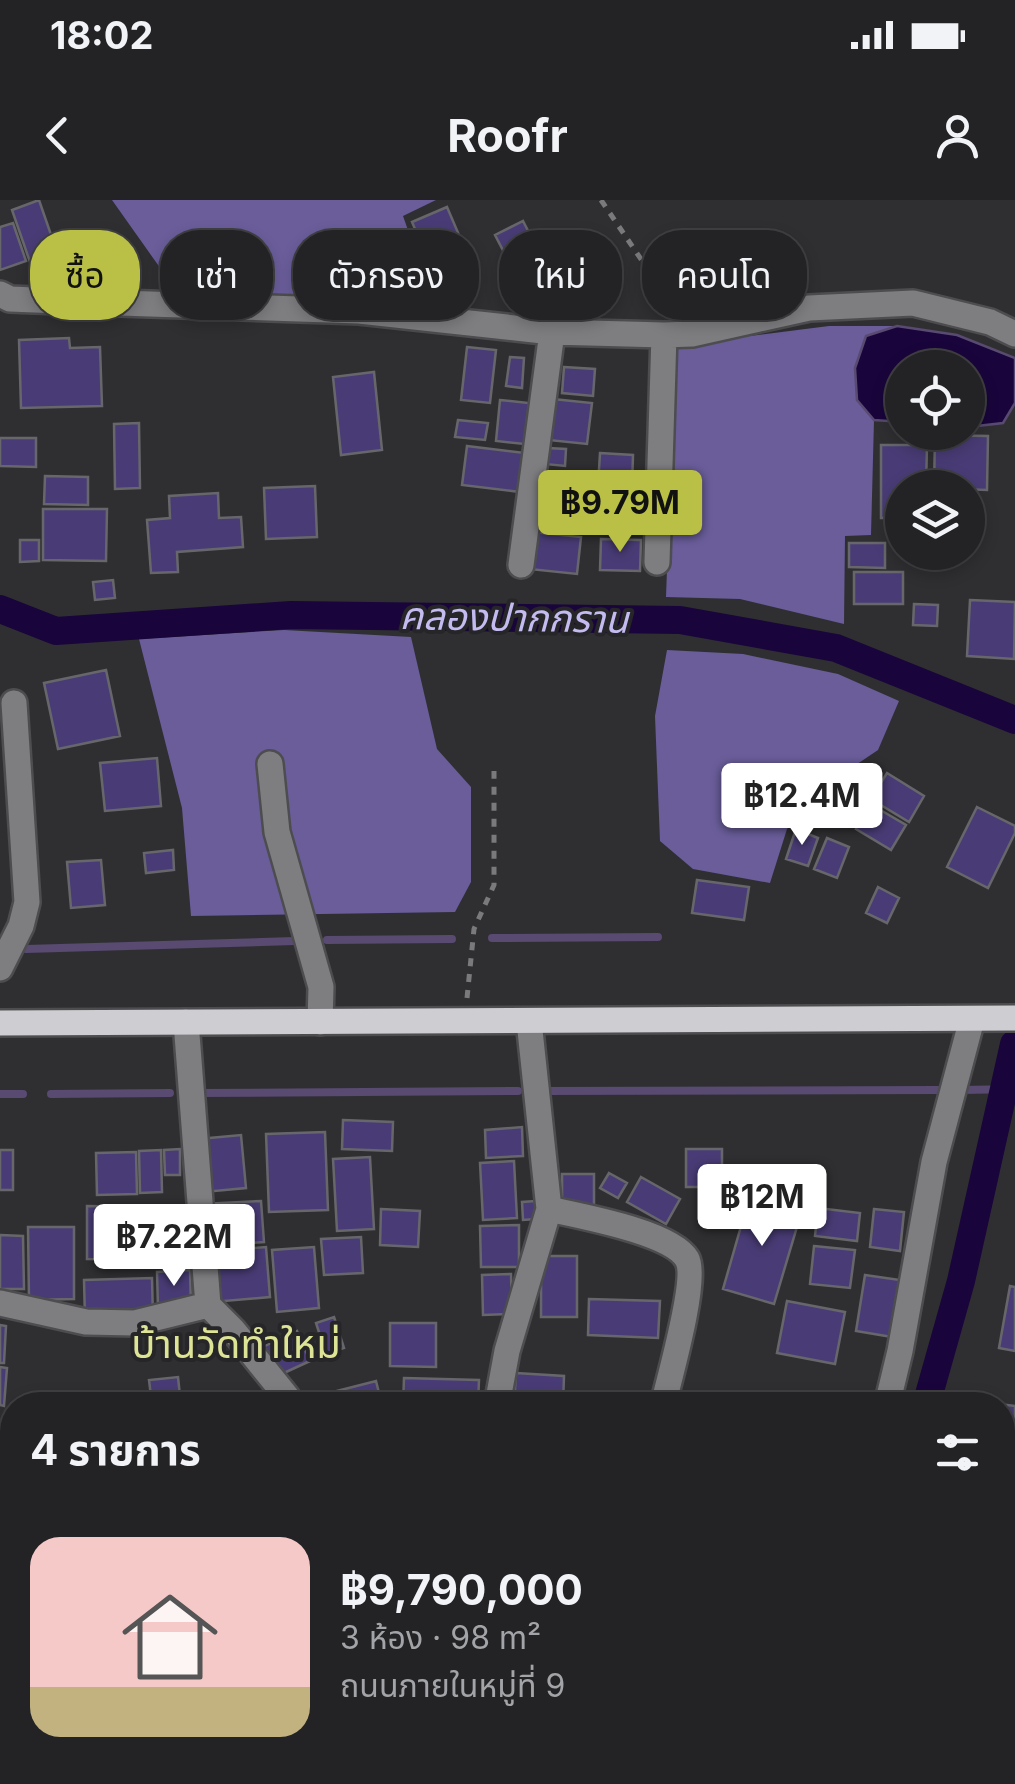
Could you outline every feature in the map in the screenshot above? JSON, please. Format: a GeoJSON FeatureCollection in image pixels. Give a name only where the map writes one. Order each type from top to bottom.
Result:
{"type":"FeatureCollection","features":[{"type":"Feature","properties":{"kind":"main road"},"geometry":{"type":"LineString","coordinates":[[0,1024],[1015,1018]]}},
{"type":"Feature","properties":{"kind":"street"},"geometry":{"type":"LineString","coordinates":[[0,294],[60,301],[359,311],[552,332],[664,335],[692,334],[808,308],[913,304],[990,322],[1015,334]]}},
{"type":"Feature","properties":{"kind":"street"},"geometry":{"type":"LineString","coordinates":[[522,566],[552,332]]}},
{"type":"Feature","properties":{"kind":"street"},"geometry":{"type":"LineString","coordinates":[[657,562],[664,335]]}},
{"type":"Feature","properties":{"kind":"street"},"geometry":{"type":"LineString","coordinates":[[0,968],[21,926],[27,902],[14,703]]}},
{"type":"Feature","properties":{"kind":"street"},"geometry":{"type":"LineString","coordinates":[[270,764],[277,832],[321,987],[320,1022]]}},
{"type":"Feature","properties":{"kind":"street"},"geometry":{"type":"LineString","coordinates":[[890,1392],[934,1162],[972,1019]]}},
{"type":"Feature","properties":{"kind":"street"},"geometry":{"type":"LineString","coordinates":[[499,1392],[507,1351],[549,1209],[529,1021]]}},
{"type":"Feature","properties":{"kind":"street"},"geometry":{"type":"LineString","coordinates":[[186,1022],[208,1305],[283,1392]]}},
{"type":"Feature","properties":{"kind":"street"},"geometry":{"type":"LineString","coordinates":[[549,1209],[634,1230],[678,1249],[688,1261],[686,1304],[666,1392]]}},
{"type":"Feature","properties":{"kind":"street"},"geometry":{"type":"LineString","coordinates":[[0,1303],[86,1322],[135,1322],[208,1305]]}},
{"type":"Feature","properties":{"kind":"path"},"geometry":{"type":"LineString","coordinates":[[601,200],[692,334]]}},
{"type":"Feature","properties":{"kind":"path"},"geometry":{"type":"LineString","coordinates":[[464,1021],[474,929],[494,885],[494,771]]}},
{"type":"Feature","properties":{"kind":"shaded area"},"geometry":{"type":"Polygon","coordinates":[[[112,200],[436,200],[403,216],[408,230],[293,230],[293,300],[273,299],[273,230],[160,230],[160,268],[140,240],[140,230],[133,230],[112,200]]]}},
{"type":"Feature","properties":{"kind":"shaded area"},"geometry":{"type":"Polygon","coordinates":[[[829,326],[897,326],[866,336],[857,400],[874,420],[871,535],[845,536],[844,624],[740,599],[666,597],[675,351],[685,344],[829,326]]]}},
{"type":"Feature","properties":{"kind":"shaded area"},"geometry":{"type":"Polygon","coordinates":[[[897,326],[957,335],[1015,358],[1015,403],[1003,423],[985,425],[985,350],[885,350],[885,421],[874,420],[857,400],[855,368],[866,336],[897,326]]]}},
{"type":"Feature","properties":{"kind":"shaded area"},"geometry":{"type":"Polygon","coordinates":[[[284,630],[411,637],[437,749],[471,787],[471,882],[455,912],[191,916],[182,808],[139,639],[284,630]]]}},
{"type":"Feature","properties":{"kind":"shaded area"},"geometry":{"type":"Polygon","coordinates":[[[667,650],[743,654],[838,674],[899,701],[878,750],[832,781],[787,829],[770,883],[693,869],[660,841],[655,716],[667,650]]]}},
{"type":"Feature","properties":{"kind":"building"},"geometry":{"type":"Polygon","coordinates":[[[39,200],[49,230],[30,230],[30,262],[12,210],[39,200]]]}},
{"type":"Feature","properties":{"kind":"building"},"geometry":{"type":"Polygon","coordinates":[[[447,207],[457,230],[415,230],[412,222],[447,207]]]}},
{"type":"Feature","properties":{"kind":"building"},"geometry":{"type":"Polygon","coordinates":[[[523,221],[528,230],[505,230],[523,221]]]}},
{"type":"Feature","properties":{"kind":"building"},"geometry":{"type":"Polygon","coordinates":[[[13,223],[26,261],[0,270],[0,227],[13,223]]]}},
{"type":"Feature","properties":{"kind":"building"},"geometry":{"type":"Polygon","coordinates":[[[69,338],[70,348],[100,347],[102,406],[21,408],[19,340],[69,338]]]}},
{"type":"Feature","properties":{"kind":"building"},"geometry":{"type":"Polygon","coordinates":[[[467,347],[496,350],[490,403],[461,400],[467,347]]]}},
{"type":"Feature","properties":{"kind":"building"},"geometry":{"type":"Polygon","coordinates":[[[510,357],[524,358],[522,388],[506,386],[510,357]]]}},
{"type":"Feature","properties":{"kind":"building"},"geometry":{"type":"Polygon","coordinates":[[[564,367],[595,369],[593,396],[562,393],[564,367]]]}},
{"type":"Feature","properties":{"kind":"building"},"geometry":{"type":"Polygon","coordinates":[[[374,372],[382,450],[341,455],[333,377],[374,372]]]}},
{"type":"Feature","properties":{"kind":"building"},"geometry":{"type":"Polygon","coordinates":[[[553,399],[592,403],[587,444],[548,440],[553,399]]]}},
{"type":"Feature","properties":{"kind":"building"},"geometry":{"type":"Polygon","coordinates":[[[500,400],[529,403],[524,444],[496,441],[500,400]]]}},
{"type":"Feature","properties":{"kind":"building"},"geometry":{"type":"Polygon","coordinates":[[[458,420],[488,423],[485,440],[455,437],[458,420]]]}},
{"type":"Feature","properties":{"kind":"building"},"geometry":{"type":"Polygon","coordinates":[[[139,423],[140,488],[115,489],[114,424],[139,423]]]}},
{"type":"Feature","properties":{"kind":"building"},"geometry":{"type":"Polygon","coordinates":[[[988,436],[987,490],[985,470],[934,470],[935,450],[985,450],[988,436]]]}},
{"type":"Feature","properties":{"kind":"building"},"geometry":{"type":"Polygon","coordinates":[[[0,438],[36,438],[36,467],[0,466],[0,438]]]}},
{"type":"Feature","properties":{"kind":"building"},"geometry":{"type":"Polygon","coordinates":[[[881,445],[885,445],[885,450],[927,450],[926,470],[885,470],[885,518],[881,518],[881,445]]]}},
{"type":"Feature","properties":{"kind":"building"},"geometry":{"type":"Polygon","coordinates":[[[467,446],[525,453],[520,492],[462,485],[467,446]]]}},
{"type":"Feature","properties":{"kind":"building"},"geometry":{"type":"Polygon","coordinates":[[[547,448],[566,449],[565,466],[545,464],[547,448]]]}},
{"type":"Feature","properties":{"kind":"building"},"geometry":{"type":"Polygon","coordinates":[[[600,453],[633,455],[632,488],[598,486],[600,453]]]}},
{"type":"Feature","properties":{"kind":"building"},"geometry":{"type":"Polygon","coordinates":[[[45,476],[88,477],[88,505],[44,504],[45,476]]]}},
{"type":"Feature","properties":{"kind":"building"},"geometry":{"type":"Polygon","coordinates":[[[315,486],[317,537],[266,539],[264,488],[315,486]]]}},
{"type":"Feature","properties":{"kind":"building"},"geometry":{"type":"Polygon","coordinates":[[[218,493],[219,518],[241,517],[243,547],[177,552],[178,572],[151,573],[147,520],[170,518],[169,496],[218,493]]]}},
{"type":"Feature","properties":{"kind":"building"},"geometry":{"type":"Polygon","coordinates":[[[596,494],[643,496],[641,532],[595,530],[596,494]]]}},
{"type":"Feature","properties":{"kind":"building"},"geometry":{"type":"Polygon","coordinates":[[[43,509],[107,509],[106,561],[43,560],[43,509]]]}},
{"type":"Feature","properties":{"kind":"building"},"geometry":{"type":"Polygon","coordinates":[[[533,532],[581,537],[577,574],[529,569],[533,532]]]}},
{"type":"Feature","properties":{"kind":"building"},"geometry":{"type":"Polygon","coordinates":[[[601,539],[641,540],[640,571],[600,570],[601,539]]]}},
{"type":"Feature","properties":{"kind":"building"},"geometry":{"type":"Polygon","coordinates":[[[20,540],[39,540],[39,561],[20,562],[20,540]]]}},
{"type":"Feature","properties":{"kind":"building"},"geometry":{"type":"Polygon","coordinates":[[[849,543],[885,543],[885,568],[849,567],[849,543]]]}},
{"type":"Feature","properties":{"kind":"building"},"geometry":{"type":"Polygon","coordinates":[[[854,572],[903,572],[903,604],[854,604],[854,572]]]}},
{"type":"Feature","properties":{"kind":"building"},"geometry":{"type":"Polygon","coordinates":[[[113,580],[115,598],[95,600],[93,582],[113,580]]]}},
{"type":"Feature","properties":{"kind":"building"},"geometry":{"type":"Polygon","coordinates":[[[970,600],[1015,602],[1014,659],[967,656],[970,600]]]}},
{"type":"Feature","properties":{"kind":"building"},"geometry":{"type":"Polygon","coordinates":[[[914,604],[938,605],[937,626],[913,625],[914,604]]]}},
{"type":"Feature","properties":{"kind":"building"},"geometry":{"type":"Polygon","coordinates":[[[106,670],[120,736],[58,749],[44,683],[106,670]]]}},
{"type":"Feature","properties":{"kind":"building"},"geometry":{"type":"Polygon","coordinates":[[[157,758],[161,806],[105,811],[100,763],[157,758]]]}},
{"type":"Feature","properties":{"kind":"building"},"geometry":{"type":"Polygon","coordinates":[[[887,773],[924,796],[909,822],[871,799],[887,773]]]}},
{"type":"Feature","properties":{"kind":"building"},"geometry":{"type":"Polygon","coordinates":[[[845,788],[865,799],[852,824],[832,813],[845,788]]]}},
{"type":"Feature","properties":{"kind":"building"},"geometry":{"type":"Polygon","coordinates":[[[870,804],[906,825],[891,850],[856,829],[870,804]]]}},
{"type":"Feature","properties":{"kind":"building"},"geometry":{"type":"Polygon","coordinates":[[[977,807],[1015,826],[988,888],[947,867],[977,807]]]}},
{"type":"Feature","properties":{"kind":"building"},"geometry":{"type":"Polygon","coordinates":[[[796,829],[818,838],[808,866],[786,859],[796,829]]]}},
{"type":"Feature","properties":{"kind":"building"},"geometry":{"type":"Polygon","coordinates":[[[827,838],[849,847],[837,878],[814,869],[827,838]]]}},
{"type":"Feature","properties":{"kind":"building"},"geometry":{"type":"Polygon","coordinates":[[[173,850],[174,870],[146,873],[144,853],[173,850]]]}},
{"type":"Feature","properties":{"kind":"building"},"geometry":{"type":"Polygon","coordinates":[[[101,860],[105,905],[71,908],[67,862],[101,860]]]}},
{"type":"Feature","properties":{"kind":"building"},"geometry":{"type":"Polygon","coordinates":[[[697,880],[749,887],[744,920],[692,913],[697,880]]]}},
{"type":"Feature","properties":{"kind":"building"},"geometry":{"type":"Polygon","coordinates":[[[878,887],[899,898],[887,923],[866,913],[878,887]]]}},
{"type":"Feature","properties":{"kind":"building"},"geometry":{"type":"Polygon","coordinates":[[[343,1120],[393,1122],[392,1151],[342,1149],[343,1120]]]}},
{"type":"Feature","properties":{"kind":"building"},"geometry":{"type":"Polygon","coordinates":[[[522,1127],[523,1156],[486,1158],[485,1130],[522,1127]]]}},
{"type":"Feature","properties":{"kind":"building"},"geometry":{"type":"Polygon","coordinates":[[[325,1132],[328,1210],[269,1212],[266,1134],[325,1132]]]}},
{"type":"Feature","properties":{"kind":"building"},"geometry":{"type":"Polygon","coordinates":[[[241,1135],[246,1188],[204,1192],[199,1139],[241,1135]]]}},
{"type":"Feature","properties":{"kind":"building"},"geometry":{"type":"Polygon","coordinates":[[[180,1149],[180,1175],[165,1175],[164,1150],[180,1149]]]}},
{"type":"Feature","properties":{"kind":"building"},"geometry":{"type":"Polygon","coordinates":[[[686,1149],[722,1149],[722,1187],[686,1187],[686,1149]]]}},
{"type":"Feature","properties":{"kind":"building"},"geometry":{"type":"Polygon","coordinates":[[[0,1150],[13,1150],[13,1190],[0,1190],[0,1150]]]}},
{"type":"Feature","properties":{"kind":"building"},"geometry":{"type":"Polygon","coordinates":[[[161,1150],[162,1192],[140,1193],[139,1151],[161,1150]]]}},
{"type":"Feature","properties":{"kind":"building"},"geometry":{"type":"Polygon","coordinates":[[[136,1152],[137,1194],[97,1195],[96,1153],[136,1152]]]}},
{"type":"Feature","properties":{"kind":"building"},"geometry":{"type":"Polygon","coordinates":[[[370,1157],[374,1229],[337,1231],[333,1159],[370,1157]]]}},
{"type":"Feature","properties":{"kind":"building"},"geometry":{"type":"Polygon","coordinates":[[[514,1161],[517,1218],[483,1220],[480,1163],[514,1161]]]}},
{"type":"Feature","properties":{"kind":"building"},"geometry":{"type":"Polygon","coordinates":[[[609,1173],[627,1183],[618,1198],[600,1188],[609,1173]]]}},
{"type":"Feature","properties":{"kind":"building"},"geometry":{"type":"Polygon","coordinates":[[[562,1174],[594,1174],[594,1206],[562,1205],[562,1174]]]}},
{"type":"Feature","properties":{"kind":"building"},"geometry":{"type":"Polygon","coordinates":[[[641,1177],[680,1199],[666,1224],[627,1202],[641,1177]]]}},
{"type":"Feature","properties":{"kind":"building"},"geometry":{"type":"Polygon","coordinates":[[[750,1195],[802,1210],[774,1304],[723,1289],[750,1195]]]}},
{"type":"Feature","properties":{"kind":"building"},"geometry":{"type":"Polygon","coordinates":[[[261,1201],[264,1242],[205,1246],[202,1204],[261,1201]]]}},
{"type":"Feature","properties":{"kind":"building"},"geometry":{"type":"Polygon","coordinates":[[[535,1201],[536,1219],[523,1220],[522,1202],[535,1201]]]}},
{"type":"Feature","properties":{"kind":"building"},"geometry":{"type":"Polygon","coordinates":[[[87,1206],[148,1207],[147,1260],[87,1259],[87,1206]]]}},
{"type":"Feature","properties":{"kind":"building"},"geometry":{"type":"Polygon","coordinates":[[[818,1208],[860,1213],[857,1241],[815,1236],[818,1208]]]}},
{"type":"Feature","properties":{"kind":"building"},"geometry":{"type":"Polygon","coordinates":[[[381,1209],[420,1211],[418,1247],[380,1245],[381,1209]]]}},
{"type":"Feature","properties":{"kind":"building"},"geometry":{"type":"Polygon","coordinates":[[[874,1209],[904,1212],[900,1251],[870,1247],[874,1209]]]}},
{"type":"Feature","properties":{"kind":"building"},"geometry":{"type":"Polygon","coordinates":[[[519,1225],[519,1267],[481,1267],[480,1226],[519,1225]]]}},
{"type":"Feature","properties":{"kind":"building"},"geometry":{"type":"Polygon","coordinates":[[[28,1227],[74,1227],[74,1299],[29,1300],[28,1227]]]}},
{"type":"Feature","properties":{"kind":"building"},"geometry":{"type":"Polygon","coordinates":[[[0,1235],[23,1236],[24,1289],[0,1289],[0,1235]]]}},
{"type":"Feature","properties":{"kind":"building"},"geometry":{"type":"Polygon","coordinates":[[[361,1237],[363,1273],[324,1275],[321,1239],[361,1237]]]}},
{"type":"Feature","properties":{"kind":"building"},"geometry":{"type":"Polygon","coordinates":[[[814,1246],[855,1250],[850,1288],[810,1284],[814,1246]]]}},
{"type":"Feature","properties":{"kind":"building"},"geometry":{"type":"Polygon","coordinates":[[[266,1247],[270,1297],[213,1302],[208,1252],[266,1247]]]}},
{"type":"Feature","properties":{"kind":"building"},"geometry":{"type":"Polygon","coordinates":[[[314,1247],[319,1308],[277,1312],[272,1250],[314,1247]]]}},
{"type":"Feature","properties":{"kind":"building"},"geometry":{"type":"Polygon","coordinates":[[[541,1256],[577,1256],[577,1317],[541,1317],[541,1256]]]}},
{"type":"Feature","properties":{"kind":"building"},"geometry":{"type":"Polygon","coordinates":[[[190,1270],[191,1307],[158,1308],[157,1272],[190,1270]]]}},
{"type":"Feature","properties":{"kind":"building"},"geometry":{"type":"Polygon","coordinates":[[[511,1274],[512,1314],[483,1315],[482,1275],[511,1274]]]}},
{"type":"Feature","properties":{"kind":"building"},"geometry":{"type":"Polygon","coordinates":[[[865,1275],[900,1280],[892,1337],[856,1331],[865,1275]]]}},
{"type":"Feature","properties":{"kind":"building"},"geometry":{"type":"Polygon","coordinates":[[[152,1278],[153,1318],[85,1320],[84,1280],[152,1278]]]}},
{"type":"Feature","properties":{"kind":"building"},"geometry":{"type":"Polygon","coordinates":[[[1010,1286],[1015,1287],[1015,1351],[999,1348],[1010,1286]]]}},
{"type":"Feature","properties":{"kind":"building"},"geometry":{"type":"Polygon","coordinates":[[[589,1299],[660,1301],[658,1338],[588,1335],[589,1299]]]}},
{"type":"Feature","properties":{"kind":"building"},"geometry":{"type":"Polygon","coordinates":[[[787,1301],[845,1312],[835,1364],[777,1353],[787,1301]]]}},
{"type":"Feature","properties":{"kind":"building"},"geometry":{"type":"Polygon","coordinates":[[[334,1317],[344,1348],[326,1354],[316,1323],[334,1317]]]}},
{"type":"Feature","properties":{"kind":"building"},"geometry":{"type":"Polygon","coordinates":[[[390,1323],[436,1323],[436,1367],[390,1366],[390,1323]]]}},
{"type":"Feature","properties":{"kind":"building"},"geometry":{"type":"Polygon","coordinates":[[[0,1325],[6,1326],[4,1363],[0,1363],[0,1325]]]}},
{"type":"Feature","properties":{"kind":"building"},"geometry":{"type":"Polygon","coordinates":[[[297,1331],[310,1361],[273,1378],[260,1348],[297,1331]]]}},
{"type":"Feature","properties":{"kind":"building"},"geometry":{"type":"Polygon","coordinates":[[[0,1367],[7,1368],[5,1392],[0,1392],[0,1367]]]}},
{"type":"Feature","properties":{"kind":"building"},"geometry":{"type":"Polygon","coordinates":[[[516,1373],[564,1376],[563,1392],[515,1392],[516,1373]]]}},
{"type":"Feature","properties":{"kind":"building"},"geometry":{"type":"Polygon","coordinates":[[[178,1377],[180,1392],[150,1392],[149,1380],[178,1377]]]}},
{"type":"Feature","properties":{"kind":"building"},"geometry":{"type":"Polygon","coordinates":[[[404,1378],[479,1380],[479,1392],[403,1392],[404,1378]]]}},
{"type":"Feature","properties":{"kind":"building"},"geometry":{"type":"Polygon","coordinates":[[[376,1381],[379,1392],[333,1392],[376,1381]]]}},
{"type":"Feature","properties":{"kind":"waterway","name":"คลองปากกราน"},"geometry":{"type":"LineString","coordinates":[[0,609],[56,631],[291,615],[680,620],[836,648],[1015,720]]}},
{"type":"Feature","properties":{"kind":"waterway"},"geometry":{"type":"LineString","coordinates":[[492,938],[658,937]]}},
{"type":"Feature","properties":{"kind":"waterway"},"geometry":{"type":"LineString","coordinates":[[327,940],[452,939]]}},
{"type":"Feature","properties":{"kind":"waterway"},"geometry":{"type":"LineString","coordinates":[[26,949],[294,941]]}},
{"type":"Feature","properties":{"kind":"waterway","name":"คลองปากกราน"},"geometry":{"type":"LineString","coordinates":[[930,1392],[961,1281],[1014,1044]]}},
{"type":"Feature","properties":{"kind":"waterway"},"geometry":{"type":"LineString","coordinates":[[962,1090],[1015,1089]]}},
{"type":"Feature","properties":{"kind":"waterway"},"geometry":{"type":"LineString","coordinates":[[542,1091],[938,1090]]}},
{"type":"Feature","properties":{"kind":"waterway"},"geometry":{"type":"LineString","coordinates":[[198,1093],[518,1091]]}},
{"type":"Feature","properties":{"kind":"waterway"},"geometry":{"type":"LineString","coordinates":[[51,1094],[170,1093]]}},
{"type":"Feature","properties":{"kind":"waterway"},"geometry":{"type":"LineString","coordinates":[[0,1094],[23,1094]]}},
{"type":"Feature","properties":{"kind":"district","name":"บ้านวัดทำใหม่"},"geometry":{"type":"Point","coordinates":[236,1344]}}]}
